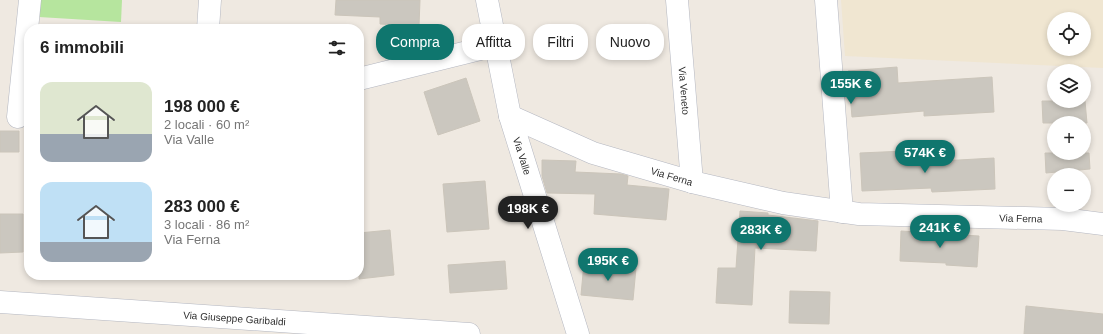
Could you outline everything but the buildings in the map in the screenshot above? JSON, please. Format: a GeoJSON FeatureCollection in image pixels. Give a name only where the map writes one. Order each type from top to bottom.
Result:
{"type":"FeatureCollection","features":[{"type":"Feature","properties":{"kind":"street"},"geometry":{"type":"LineString","coordinates":[[27,24],[30,0]]}},
{"type":"Feature","properties":{"kind":"street"},"geometry":{"type":"LineString","coordinates":[[208,24],[210,0]]}},
{"type":"Feature","properties":{"kind":"street","name":"Via Valle"},"geometry":{"type":"LineString","coordinates":[[487,0],[492,24]]}},
{"type":"Feature","properties":{"kind":"street","name":"Via Veneto"},"geometry":{"type":"LineString","coordinates":[[677,0],[692,182]]}},
{"type":"Feature","properties":{"kind":"street"},"geometry":{"type":"LineString","coordinates":[[826,0],[842,212]]}},
{"type":"Feature","properties":{"kind":"street"},"geometry":{"type":"LineString","coordinates":[[16,117],[24,50]]}},
{"type":"Feature","properties":{"kind":"street"},"geometry":{"type":"LineString","coordinates":[[364,78],[462,53]]}},
{"type":"Feature","properties":{"kind":"street","name":"Via Valle"},"geometry":{"type":"LineString","coordinates":[[499,60],[510,116],[578,334]]}},
{"type":"Feature","properties":{"kind":"street","name":"Via Ferna"},"geometry":{"type":"LineString","coordinates":[[510,116],[593,153],[692,182],[783,203],[859,214],[1063,219],[1103,224]]}},
{"type":"Feature","properties":{"kind":"street","name":"Via Giuseppe Garibaldi"},"geometry":{"type":"LineString","coordinates":[[0,302],[211,326],[469,334]]}},
{"type":"Feature","properties":{"kind":"shaded area"},"geometry":{"type":"Polygon","coordinates":[[[841,0],[1103,0],[1103,68],[1091,67],[1091,64],[1047,64],[1047,65],[845,56],[841,0]]]}},
{"type":"Feature","properties":{"kind":"green space"},"geometry":{"type":"Polygon","coordinates":[[[41,0],[122,0],[121,22],[39,17],[41,0]]]}}]}
